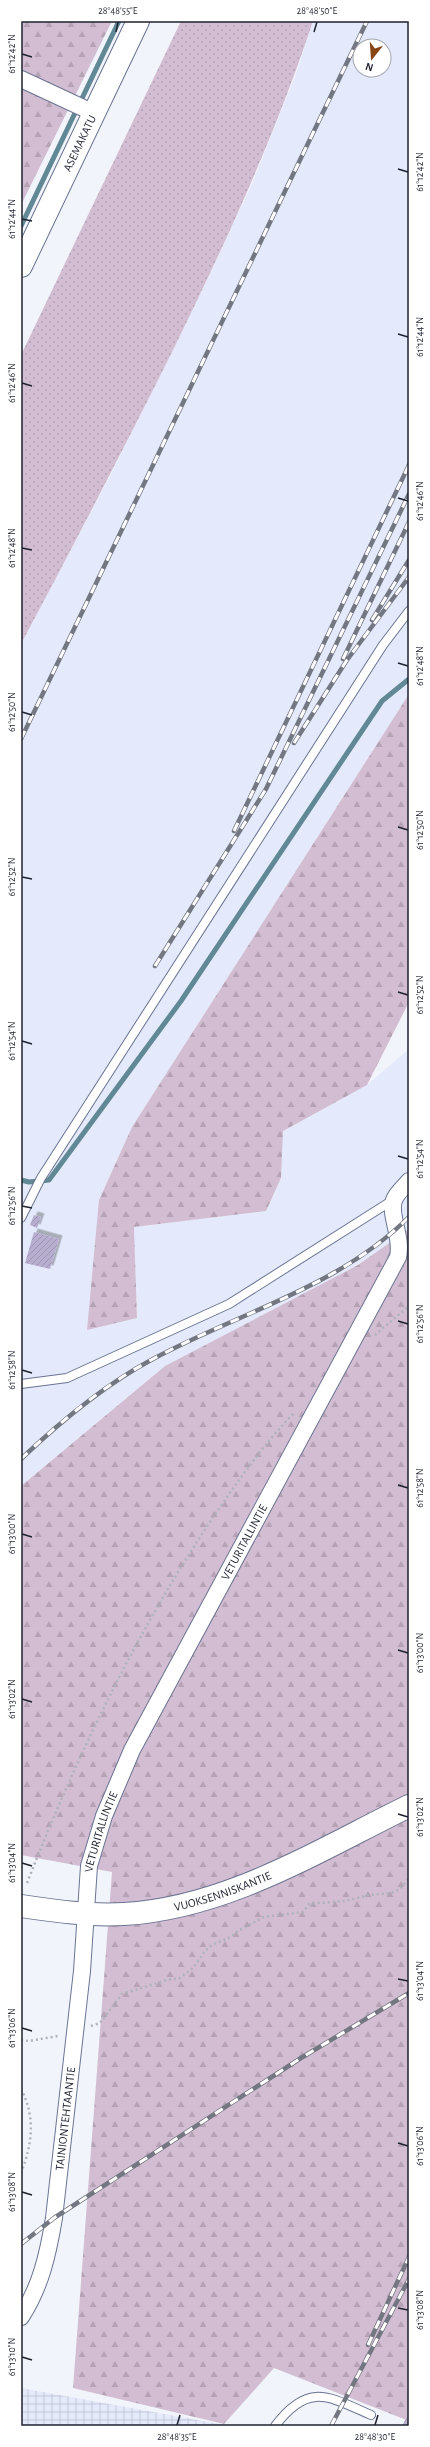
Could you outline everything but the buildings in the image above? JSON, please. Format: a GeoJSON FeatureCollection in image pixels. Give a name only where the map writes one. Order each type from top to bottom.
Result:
{"type":"FeatureCollection","features":[{"type":"Feature","properties":{"kind":"street","name":"ASEMAKATU"},"geometry":{"type":"LineString","coordinates":[[21,266],[138,21]]}},
{"type":"Feature","properties":{"kind":"street"},"geometry":{"type":"LineString","coordinates":[[21,79],[94,113]]}},
{"type":"Feature","properties":{"kind":"street"},"geometry":{"type":"LineString","coordinates":[[394,1199],[409,1182]]}},
{"type":"Feature","properties":{"kind":"street","name":"VETURITALLINTIE"},"geometry":{"type":"LineString","coordinates":[[85,1914],[89,1866],[104,1816],[132,1750],[398,1257],[401,1245],[392,1212],[394,1199]]}},
{"type":"Feature","properties":{"kind":"street","name":"VUOKSENNISKANTIE"},"geometry":{"type":"LineString","coordinates":[[21,1906],[85,1914],[124,1914],[177,1907],[215,1897],[261,1879],[409,1806]]}},
{"type":"Feature","properties":{"kind":"street","name":"TAINIONTEHTAANTIE"},"geometry":{"type":"LineString","coordinates":[[21,2317],[38,2286],[48,2255],[75,2032],[85,1939],[85,1914]]}},
{"type":"Feature","properties":{"kind":"lane"},"geometry":{"type":"LineString","coordinates":[[21,1218],[46,1172],[383,645],[409,612]]}},
{"type":"Feature","properties":{"kind":"lane"},"geometry":{"type":"LineString","coordinates":[[21,1384],[67,1378],[229,1304],[394,1199]]}},
{"type":"Feature","properties":{"kind":"lane"},"geometry":{"type":"LineString","coordinates":[[275,2426],[288,2408],[307,2398],[327,2396],[370,2414]]}},
{"type":"Feature","properties":{"kind":"path"},"geometry":{"type":"LineString","coordinates":[[373,1337],[409,1306]]}},
{"type":"Feature","properties":{"kind":"path"},"geometry":{"type":"LineString","coordinates":[[27,1884],[76,1768],[154,1612],[230,1492],[274,1434],[299,1407]]}},
{"type":"Feature","properties":{"kind":"path"},"geometry":{"type":"LineString","coordinates":[[21,2040],[29,2041],[75,2032],[100,2023],[122,1994],[167,1980],[180,1978],[193,1968],[205,1951],[212,1945],[231,1938],[238,1931],[264,1917],[303,1912],[309,1904],[345,1901],[369,1895],[391,1893],[400,1889],[409,1878]]}},
{"type":"Feature","properties":{"kind":"path"},"geometry":{"type":"LineString","coordinates":[[21,2089],[30,2112],[32,2128],[30,2143],[21,2173]]}},
{"type":"Feature","properties":{"kind":"shaded area"},"geometry":{"type":"Polygon","coordinates":[[[313,21],[409,21],[409,694],[132,1127],[99,1200],[137,1318],[134,1227],[266,1211],[281,1178],[282,1131],[367,1085],[409,1049],[409,1229],[358,1265],[165,1366],[21,1486],[21,644],[109,478],[209,276],[252,184],[296,74],[313,21]]]}},
{"type":"Feature","properties":{"kind":"shaded area"},"geometry":{"type":"Polygon","coordinates":[[[21,2388],[230,2426],[21,2426],[21,2388]]]}},
{"type":"Feature","properties":{"kind":"green space"},"geometry":{"type":"Polygon","coordinates":[[[21,21],[112,21],[21,205],[21,21]]]}},
{"type":"Feature","properties":{"kind":"green space"},"geometry":{"type":"Polygon","coordinates":[[[181,21],[313,21],[299,63],[267,145],[232,226],[175,346],[80,533],[21,644],[21,355],[181,21]]]}},
{"type":"Feature","properties":{"kind":"green space"},"geometry":{"type":"Polygon","coordinates":[[[409,694],[409,1002],[367,1085],[283,1131],[281,1178],[266,1211],[134,1227],[137,1318],[87,1330],[99,1200],[132,1127],[409,694]]]}},
{"type":"Feature","properties":{"kind":"green space"},"geometry":{"type":"Polygon","coordinates":[[[409,1229],[409,2421],[274,2368],[224,2424],[73,2388],[112,1872],[21,1855],[21,1486],[165,1366],[358,1265],[409,1229]]]}},
{"type":"Feature","properties":{"kind":"waterway"},"geometry":{"type":"LineString","coordinates":[[21,226],[119,21]]}},
{"type":"Feature","properties":{"kind":"waterway"},"geometry":{"type":"LineString","coordinates":[[21,1180],[29,1182],[49,1180],[181,1001],[382,701],[409,679]]}},
{"type":"Feature","properties":{"kind":"railway"},"geometry":{"type":"LineString","coordinates":[[21,739],[367,21]]}},
{"type":"Feature","properties":{"kind":"railway"},"geometry":{"type":"LineString","coordinates":[[234,831],[409,465]]}},
{"type":"Feature","properties":{"kind":"railway"},"geometry":{"type":"LineString","coordinates":[[155,966],[266,789],[409,494]]}},
{"type":"Feature","properties":{"kind":"railway"},"geometry":{"type":"LineString","coordinates":[[343,659],[409,522]]}},
{"type":"Feature","properties":{"kind":"railway"},"geometry":{"type":"LineString","coordinates":[[372,620],[409,560]]}},
{"type":"Feature","properties":{"kind":"railway"},"geometry":{"type":"LineString","coordinates":[[294,743],[347,660],[409,577]]}},
{"type":"Feature","properties":{"kind":"railway"},"geometry":{"type":"LineString","coordinates":[[21,1459],[84,1404],[117,1380],[153,1359],[320,1281],[381,1241],[409,1217]]}},
{"type":"Feature","properties":{"kind":"railway"},"geometry":{"type":"LineString","coordinates":[[21,2244],[54,2218],[301,2058],[409,1993]]}},
{"type":"Feature","properties":{"kind":"railway"},"geometry":{"type":"LineString","coordinates":[[368,2345],[409,2257]]}},
{"type":"Feature","properties":{"kind":"railway"},"geometry":{"type":"LineString","coordinates":[[331,2426],[409,2279]]}}]}
